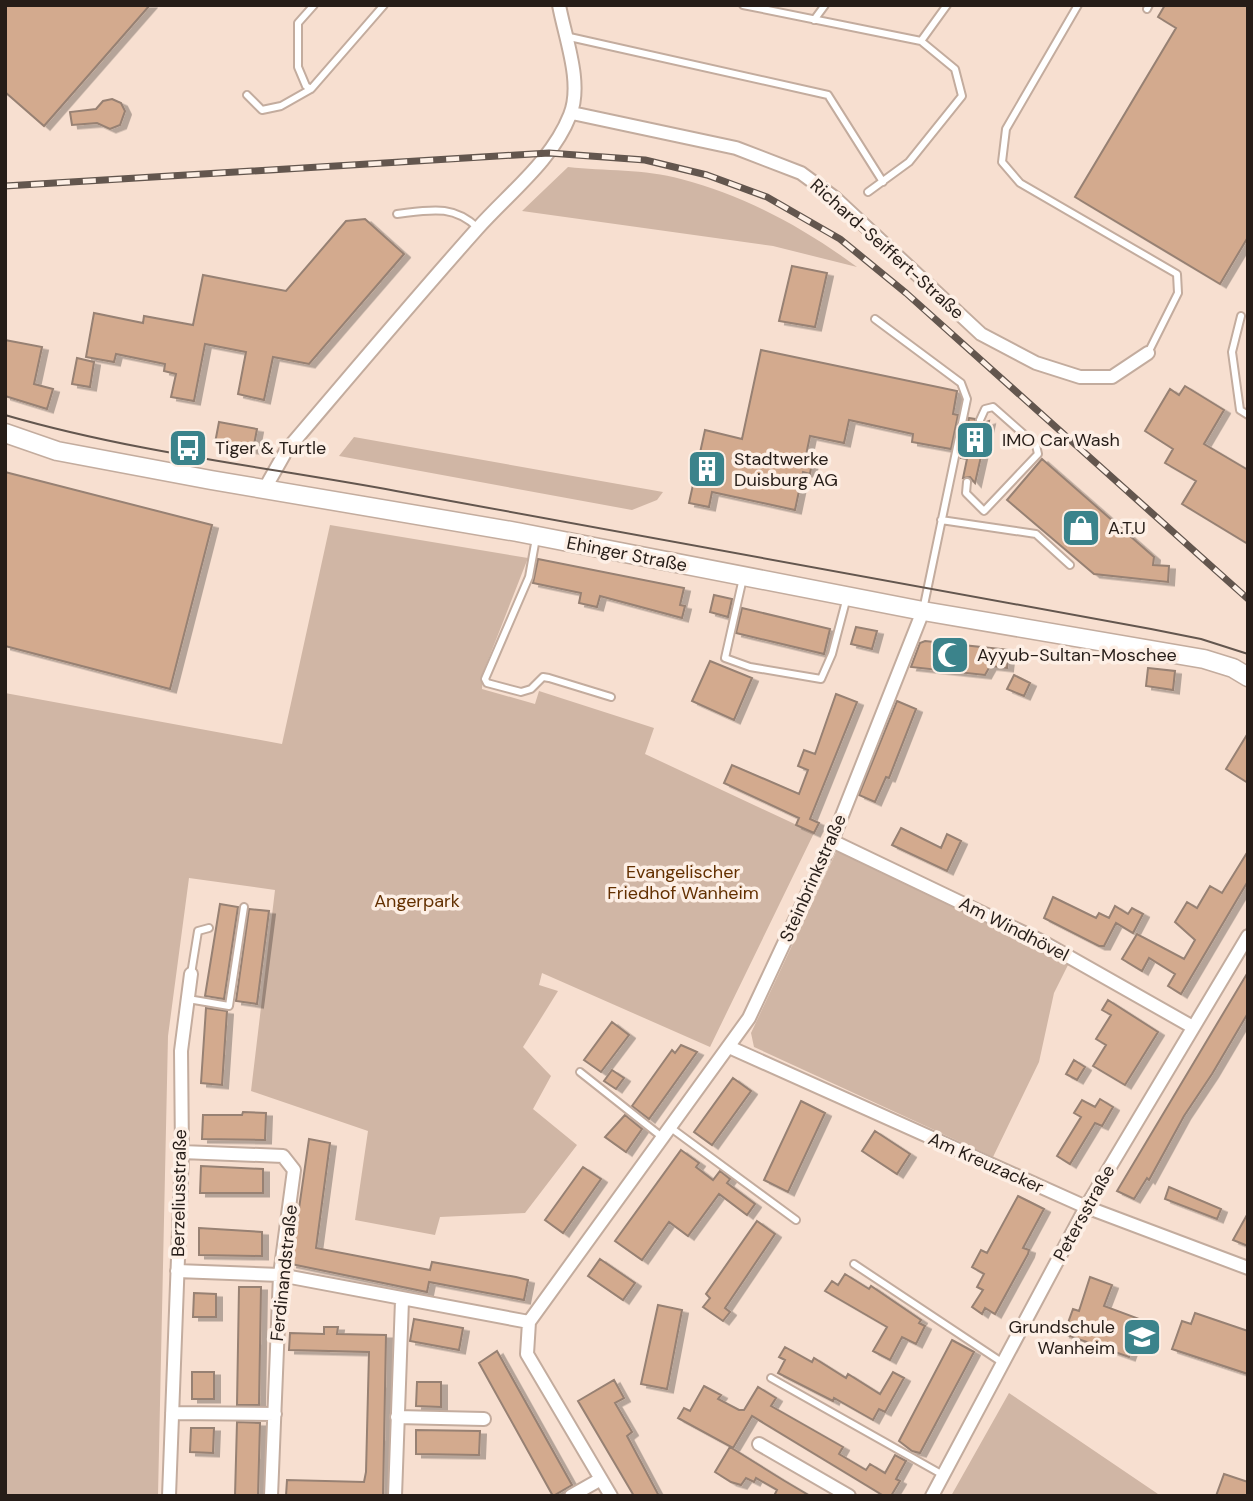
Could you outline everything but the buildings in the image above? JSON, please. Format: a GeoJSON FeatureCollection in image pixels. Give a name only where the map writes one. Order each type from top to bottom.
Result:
{"type":"FeatureCollection","features":[{"type":"Feature","properties":{"kind":"street"},"geometry":{"type":"LineString","coordinates":[[264,490],[286,451],[478,228],[549,153],[572,113],[575,83],[559,5]]}},
{"type":"Feature","properties":{"kind":"street","name":"Richard-Seiffert-Straße"},"geometry":{"type":"LineString","coordinates":[[572,113],[736,148],[802,173],[835,198],[981,334],[1036,363],[1080,377],[1112,377],[1148,354]]}},
{"type":"Feature","properties":{"kind":"street","name":"Ehinger Straße"},"geometry":{"type":"LineString","coordinates":[[5,433],[57,451],[264,490],[536,536],[923,611],[1203,659],[1234,668],[1248,677]]}},
{"type":"Feature","properties":{"kind":"street","name":"Steinbrinkstraße"},"geometry":{"type":"LineString","coordinates":[[529,1322],[749,1018],[832,841],[923,611]]}},
{"type":"Feature","properties":{"kind":"street","name":"Am Windhövel"},"geometry":{"type":"LineString","coordinates":[[832,841],[1041,941],[1191,1026]]}},
{"type":"Feature","properties":{"kind":"street","name":"Petersstraße"},"geometry":{"type":"LineString","coordinates":[[932,1496],[1086,1207],[1191,1026],[1248,936]]}},
{"type":"Feature","properties":{"kind":"street","name":"Berzeliusstraße"},"geometry":{"type":"LineString","coordinates":[[170,1496],[182,1152],[181,1051],[191,974]]}},
{"type":"Feature","properties":{"kind":"street","name":"Am Kreuzacker"},"geometry":{"type":"LineString","coordinates":[[729,1047],[1086,1207],[1248,1268]]}},
{"type":"Feature","properties":{"kind":"street","name":"Ferdinandstraße"},"geometry":{"type":"LineString","coordinates":[[182,1152],[283,1156],[289,1160],[294,1170],[281,1275],[271,1496]]}},
{"type":"Feature","properties":{"kind":"street"},"geometry":{"type":"LineString","coordinates":[[177,1271],[281,1275],[529,1322],[527,1354],[611,1496]]}},
{"type":"Feature","properties":{"kind":"street"},"geometry":{"type":"LineString","coordinates":[[395,1496],[402,1300]]}},
{"type":"Feature","properties":{"kind":"street"},"geometry":{"type":"LineString","coordinates":[[172,1413],[275,1414]]}},
{"type":"Feature","properties":{"kind":"street"},"geometry":{"type":"LineString","coordinates":[[397,1417],[484,1419]]}},
{"type":"Feature","properties":{"kind":"street"},"geometry":{"type":"LineString","coordinates":[[759,1444],[849,1496]]}},
{"type":"Feature","properties":{"kind":"street"},"geometry":{"type":"LineString","coordinates":[[571,1496],[601,1479]]}},
{"type":"Feature","properties":{"kind":"lane"},"geometry":{"type":"LineString","coordinates":[[311,89],[306,86],[298,67],[298,23],[314,5]]}},
{"type":"Feature","properties":{"kind":"lane"},"geometry":{"type":"LineString","coordinates":[[247,95],[262,110],[281,106],[311,89],[384,5]]}},
{"type":"Feature","properties":{"kind":"lane"},"geometry":{"type":"LineString","coordinates":[[743,5],[921,41],[955,69],[962,96],[909,162],[868,192]]}},
{"type":"Feature","properties":{"kind":"lane"},"geometry":{"type":"LineString","coordinates":[[814,20],[825,5]]}},
{"type":"Feature","properties":{"kind":"lane"},"geometry":{"type":"LineString","coordinates":[[921,41],[947,5]]}},
{"type":"Feature","properties":{"kind":"lane"},"geometry":{"type":"LineString","coordinates":[[1078,5],[1006,129],[1002,162],[1020,183],[1177,274],[1178,293],[1148,354]]}},
{"type":"Feature","properties":{"kind":"lane"},"geometry":{"type":"LineString","coordinates":[[565,36],[828,95],[883,182]]}},
{"type":"Feature","properties":{"kind":"lane"},"geometry":{"type":"LineString","coordinates":[[397,214],[445,209],[467,217],[478,228]]}},
{"type":"Feature","properties":{"kind":"lane"},"geometry":{"type":"LineString","coordinates":[[1241,316],[1232,352],[1240,410],[1248,415]]}},
{"type":"Feature","properties":{"kind":"lane"},"geometry":{"type":"LineString","coordinates":[[875,319],[961,383],[966,390],[967,399],[923,611]]}},
{"type":"Feature","properties":{"kind":"lane"},"geometry":{"type":"LineString","coordinates":[[967,482],[966,493],[984,511],[1038,454],[1036,445],[993,407],[985,409],[980,420]]}},
{"type":"Feature","properties":{"kind":"lane"},"geometry":{"type":"LineString","coordinates":[[941,520],[1036,534],[1070,565]]}},
{"type":"Feature","properties":{"kind":"lane"},"geometry":{"type":"LineString","coordinates":[[536,536],[529,576],[485,679],[487,683],[522,692],[531,690],[543,677],[611,697]]}},
{"type":"Feature","properties":{"kind":"lane"},"geometry":{"type":"LineString","coordinates":[[743,576],[725,658],[750,667],[821,679],[832,654],[847,596]]}},
{"type":"Feature","properties":{"kind":"lane"},"geometry":{"type":"LineString","coordinates":[[186,999],[229,1006],[244,907]]}},
{"type":"Feature","properties":{"kind":"lane"},"geometry":{"type":"LineString","coordinates":[[191,974],[198,931],[209,928]]}},
{"type":"Feature","properties":{"kind":"lane"},"geometry":{"type":"LineString","coordinates":[[580,1072],[796,1220]]}},
{"type":"Feature","properties":{"kind":"lane"},"geometry":{"type":"LineString","coordinates":[[854,1264],[1003,1363]]}},
{"type":"Feature","properties":{"kind":"lane"},"geometry":{"type":"LineString","coordinates":[[771,1378],[943,1475]]}},
{"type":"Feature","properties":{"kind":"green space"},"geometry":{"type":"Polygon","coordinates":[[[568,167],[653,173],[705,186],[774,215],[857,267],[773,246],[522,211],[568,167]]]}},
{"type":"Feature","properties":{"kind":"green space"},"geometry":{"type":"Polygon","coordinates":[[[354,437],[663,492],[657,500],[632,510],[339,456],[354,437]]]}},
{"type":"Feature","properties":{"kind":"green space","name":"Angerpark"},"geometry":{"type":"Polygon","coordinates":[[[330,525],[528,558],[483,673],[482,689],[535,704],[539,691],[654,728],[645,754],[814,833],[710,1047],[542,973],[539,985],[558,991],[523,1047],[551,1076],[533,1109],[577,1145],[525,1213],[440,1217],[435,1235],[355,1220],[368,1131],[251,1091],[275,890],[189,878],[168,1036],[158,1496],[5,1496],[5,693],[282,744],[330,525]]]}},
{"type":"Feature","properties":{"kind":"green space"},"geometry":{"type":"Polygon","coordinates":[[[837,850],[923,889],[1068,965],[1054,993],[1039,1062],[993,1157],[754,1047],[751,1033],[837,850]]]}},
{"type":"Feature","properties":{"kind":"green space"},"geometry":{"type":"Polygon","coordinates":[[[1009,1393],[1158,1494],[1163,1496],[951,1496],[1009,1393]]]}},
{"type":"Feature","properties":{"kind":"tram line"},"geometry":{"type":"LineString","coordinates":[[5,415],[150,449],[396,491],[1151,629],[1201,639],[1248,654]]}},
{"type":"Feature","properties":{"kind":"railway"},"geometry":{"type":"LineString","coordinates":[[5,186],[549,153],[645,160],[707,175],[767,197],[840,239],[906,293],[1248,599]]}},
{"type":"Feature","properties":{"kind":"place","name":"IMO Car Wash"},"geometry":{"type":"Point","coordinates":[975,440]}},
{"type":"Feature","properties":{"kind":"place","name":"Tiger & Turtle"},"geometry":{"type":"Point","coordinates":[188,448]}},
{"type":"Feature","properties":{"kind":"place","name":"Stadtwerke Duisburg AG"},"geometry":{"type":"Point","coordinates":[707,469]}},
{"type":"Feature","properties":{"kind":"place","name":"A.T.U"},"geometry":{"type":"Point","coordinates":[1081,528]}},
{"type":"Feature","properties":{"kind":"place","name":"Ayyub-Sultan-Moschee"},"geometry":{"type":"Point","coordinates":[950,655]}},
{"type":"Feature","properties":{"kind":"place","name":"Grundschule Wanheim"},"geometry":{"type":"Point","coordinates":[1142,1337]}},
{"type":"Feature","properties":{"kind":"park label","name":"Evangelischer Friedhof Wanheim"},"geometry":{"type":"Point","coordinates":[683,882]}}]}
